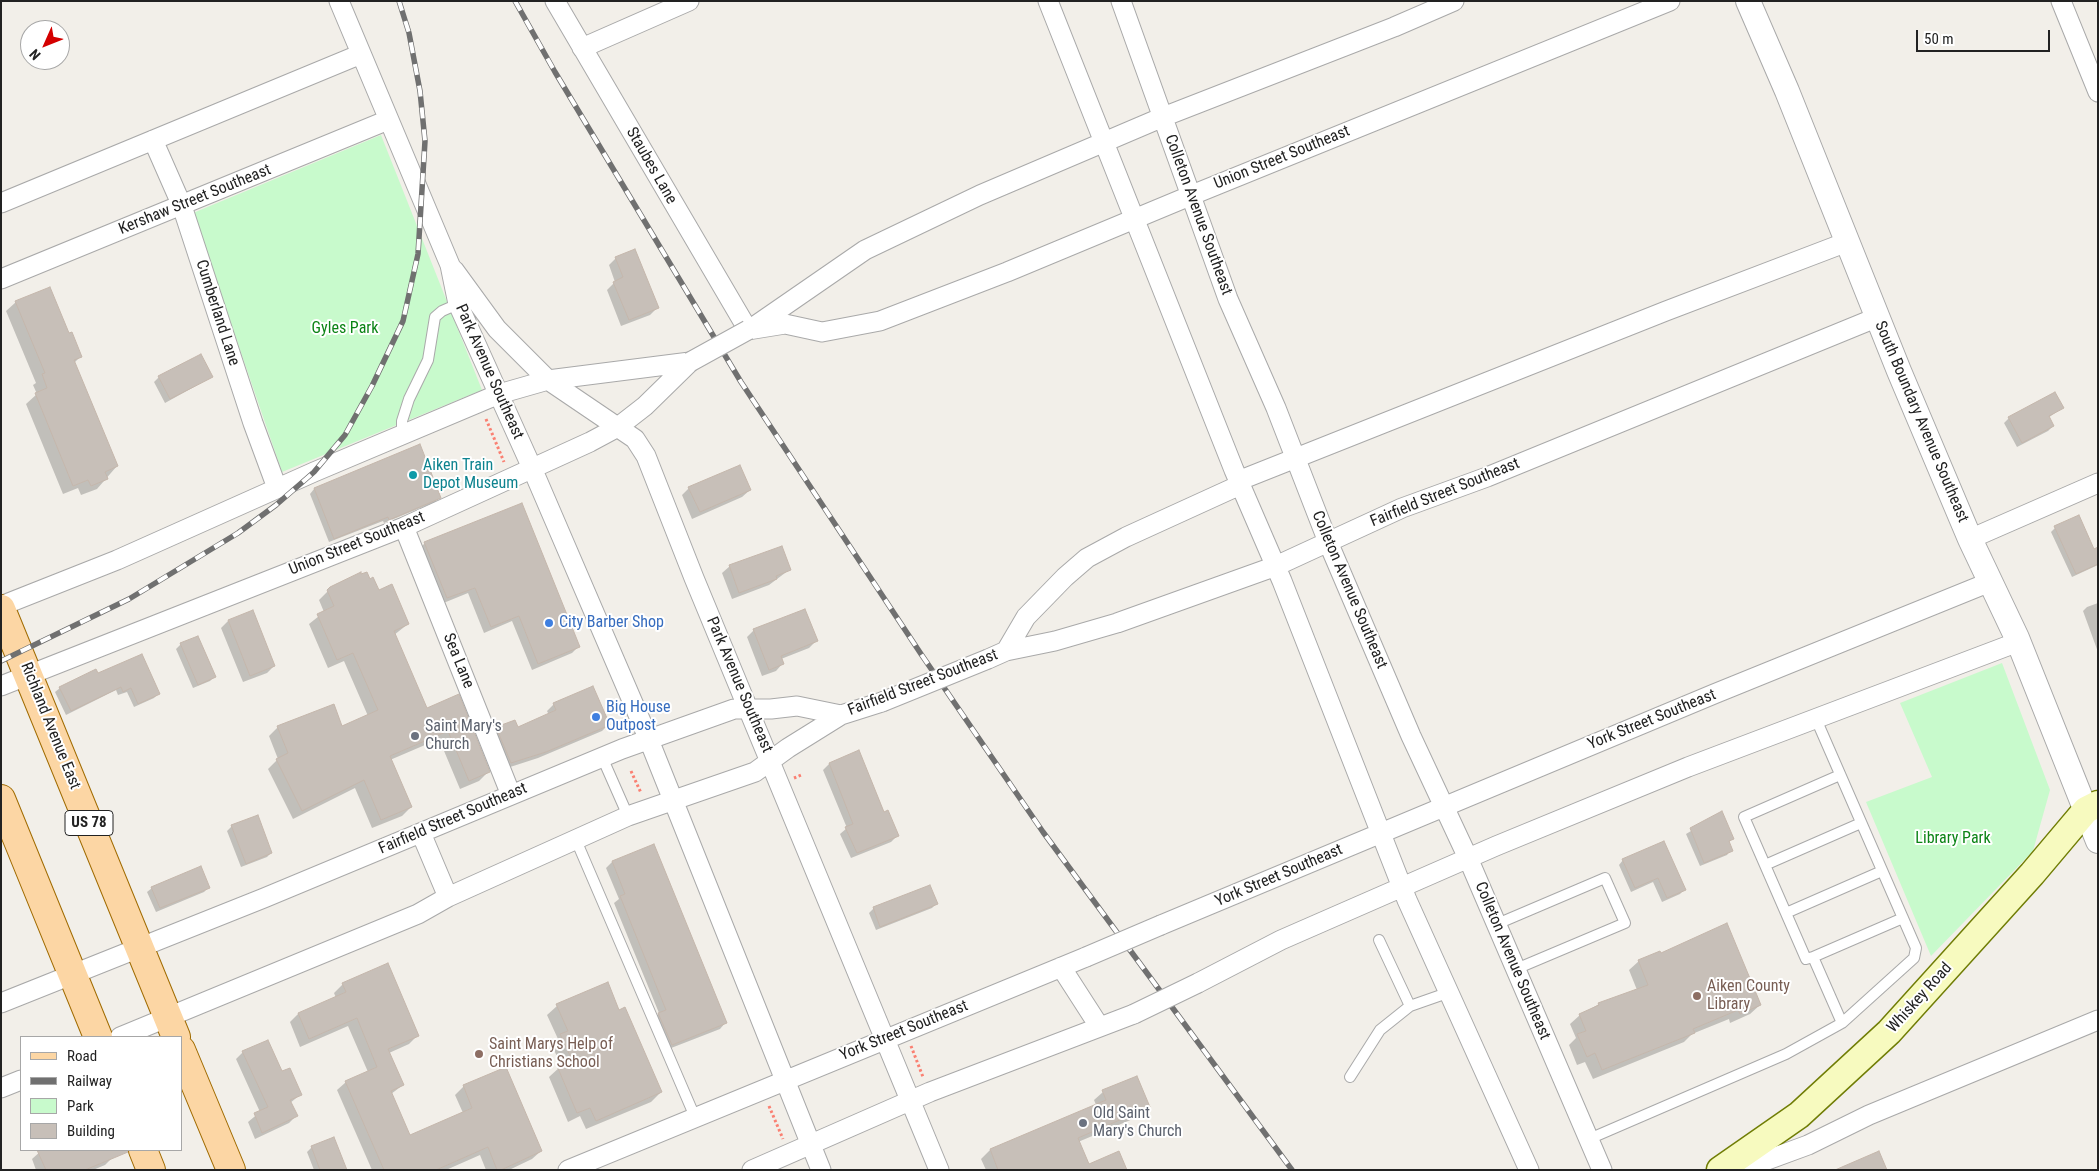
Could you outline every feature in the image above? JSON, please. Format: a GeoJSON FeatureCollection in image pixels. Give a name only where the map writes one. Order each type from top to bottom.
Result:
{"type":"FeatureCollection","features":[{"type":"Feature","properties":{"kind":"main road","name":"Richland Avenue East"},"geometry":{"type":"LineString","coordinates":[[1,608],[172,1027]]}},
{"type":"Feature","properties":{"kind":"main road"},"geometry":{"type":"LineString","coordinates":[[1,799],[98,1036]]}},
{"type":"Feature","properties":{"kind":"main road","name":"Whiskey Road"},"geometry":{"type":"LineString","coordinates":[[1720,1170],[1799,1115],[1889,1032],[2092,807]]}},
{"type":"Feature","properties":{"kind":"main road"},"geometry":{"type":"LineString","coordinates":[[182,1052],[231,1170]]}},
{"type":"Feature","properties":{"kind":"main road"},"geometry":{"type":"LineString","coordinates":[[143,1151],[151,1170]]}},
{"type":"Feature","properties":{"kind":"street","name":"Park Avenue Southeast"},"geometry":{"type":"LineString","coordinates":[[339,1],[450,265],[458,304],[532,468],[649,740],[821,1170]]}},
{"type":"Feature","properties":{"kind":"street","name":"Staubes Lane"},"geometry":{"type":"LineString","coordinates":[[555,1],[748,330]]}},
{"type":"Feature","properties":{"kind":"street"},"geometry":{"type":"LineString","coordinates":[[582,48],[689,1]]}},
{"type":"Feature","properties":{"kind":"street"},"geometry":{"type":"LineString","coordinates":[[1048,1],[1132,220],[1192,362],[1239,483],[1276,566],[1380,832],[1529,1170]]}},
{"type":"Feature","properties":{"kind":"street","name":"Colleton Avenue Southeast"},"geometry":{"type":"LineString","coordinates":[[1120,1],[1192,195],[1228,299],[1276,408],[1328,542],[1468,858],[1602,1170]]}},
{"type":"Feature","properties":{"kind":"street","name":"Union Street Southeast"},"geometry":{"type":"LineString","coordinates":[[1,686],[404,527],[532,468],[618,427],[645,406],[690,362],[748,330],[865,250],[980,195],[1163,118],[1394,27],[1454,1]]}},
{"type":"Feature","properties":{"kind":"street","name":"Union Street Southeast"},"geometry":{"type":"LineString","coordinates":[[748,330],[784,324],[822,332],[880,321],[1670,1]]}},
{"type":"Feature","properties":{"kind":"street","name":"South Boundary Avenue Southeast"},"geometry":{"type":"LineString","coordinates":[[1748,1],[1970,539],[2092,807],[2098,841]]}},
{"type":"Feature","properties":{"kind":"street"},"geometry":{"type":"LineString","coordinates":[[2061,1],[2098,92]]}},
{"type":"Feature","properties":{"kind":"street"},"geometry":{"type":"LineString","coordinates":[[1,202],[361,54]]}},
{"type":"Feature","properties":{"kind":"street","name":"Kershaw Street Southeast"},"geometry":{"type":"LineString","coordinates":[[1,279],[388,120]]}},
{"type":"Feature","properties":{"kind":"street","name":"Cumberland Lane"},"geometry":{"type":"LineString","coordinates":[[153,140],[182,206],[253,424],[278,488]]}},
{"type":"Feature","properties":{"kind":"street","name":"Fairfield Street Southeast"},"geometry":{"type":"LineString","coordinates":[[1006,651],[1026,617],[1065,577],[1087,558],[1126,537],[1295,458],[1666,311],[1847,242]]}},
{"type":"Feature","properties":{"kind":"street","name":"Park Avenue Southeast"},"geometry":{"type":"LineString","coordinates":[[450,265],[497,329],[548,380],[635,439],[646,456],[939,1170]]}},
{"type":"Feature","properties":{"kind":"street","name":"Fairfield Street Southeast"},"geometry":{"type":"LineString","coordinates":[[125,1036],[172,1027],[418,914],[448,897],[628,816],[756,772],[788,748],[841,715],[882,702],[1006,651],[1055,641],[1117,623],[1276,566],[1402,508],[1496,473],[1878,317]]}},
{"type":"Feature","properties":{"kind":"street","name":"Union Street Southeast"},"geometry":{"type":"LineString","coordinates":[[1,608],[117,560],[402,434],[499,394],[548,380],[690,362]]}},
{"type":"Feature","properties":{"kind":"street"},"geometry":{"type":"LineString","coordinates":[[1970,539],[2098,483]]}},
{"type":"Feature","properties":{"kind":"street","name":"Sea Lane"},"geometry":{"type":"LineString","coordinates":[[404,527],[511,795]]}},
{"type":"Feature","properties":{"kind":"street","name":"York Street Southeast"},"geometry":{"type":"LineString","coordinates":[[568,1170],[885,1038],[1062,967],[1380,832],[1990,582]]}},
{"type":"Feature","properties":{"kind":"street"},"geometry":{"type":"LineString","coordinates":[[752,1170],[911,1100],[1134,1014],[1281,940],[1468,858],[1688,767],[2018,642]]}},
{"type":"Feature","properties":{"kind":"street","name":"Fairfield Street Southeast"},"geometry":{"type":"LineString","coordinates":[[1,1003],[602,758],[734,709],[771,709],[797,706],[841,715]]}},
{"type":"Feature","properties":{"kind":"street"},"geometry":{"type":"LineString","coordinates":[[421,833],[448,897]]}},
{"type":"Feature","properties":{"kind":"street"},"geometry":{"type":"LineString","coordinates":[[1062,967],[1099,1026]]}},
{"type":"Feature","properties":{"kind":"street"},"geometry":{"type":"LineString","coordinates":[[1740,1170],[1808,1145],[1869,1115],[2098,1020]]}},
{"type":"Feature","properties":{"kind":"street"},"geometry":{"type":"LineString","coordinates":[[1,1088],[20,1080]]}},
{"type":"Feature","properties":{"kind":"lane"},"geometry":{"type":"LineString","coordinates":[[402,434],[402,421],[409,399],[428,360],[435,317],[442,311],[458,304]]}},
{"type":"Feature","properties":{"kind":"lane"},"geometry":{"type":"LineString","coordinates":[[1590,1139],[1786,1054],[1842,1023],[1914,958],[1916,948],[1816,719]]}},
{"type":"Feature","properties":{"kind":"lane"},"geometry":{"type":"LineString","coordinates":[[602,758],[628,816]]}},
{"type":"Feature","properties":{"kind":"lane"},"geometry":{"type":"LineString","coordinates":[[1840,775],[1744,817],[1806,959],[1903,918]]}},
{"type":"Feature","properties":{"kind":"lane"},"geometry":{"type":"LineString","coordinates":[[1765,865],[1861,823]]}},
{"type":"Feature","properties":{"kind":"lane"},"geometry":{"type":"LineString","coordinates":[[576,840],[695,1117]]}},
{"type":"Feature","properties":{"kind":"lane"},"geometry":{"type":"LineString","coordinates":[[1786,913],[1882,871]]}},
{"type":"Feature","properties":{"kind":"lane"},"geometry":{"type":"LineString","coordinates":[[1496,924],[1605,878],[1625,923],[1516,969]]}},
{"type":"Feature","properties":{"kind":"lane"},"geometry":{"type":"LineString","coordinates":[[1379,940],[1410,1006]]}},
{"type":"Feature","properties":{"kind":"lane"},"geometry":{"type":"LineString","coordinates":[[1813,957],[1842,1023]]}},
{"type":"Feature","properties":{"kind":"lane"},"geometry":{"type":"LineString","coordinates":[[1350,1077],[1380,1030],[1410,1006],[1450,992]]}},
{"type":"Feature","properties":{"kind":"path"},"geometry":{"type":"LineString","coordinates":[[483,412],[504,462]]}},
{"type":"Feature","properties":{"kind":"path"},"geometry":{"type":"LineString","coordinates":[[631,771],[642,796]]}},
{"type":"Feature","properties":{"kind":"path"},"geometry":{"type":"LineString","coordinates":[[911,1046],[926,1083]]}},
{"type":"Feature","properties":{"kind":"path"},"geometry":{"type":"LineString","coordinates":[[767,1100],[784,1143]]}},
{"type":"Feature","properties":{"kind":"green space","name":"Gyles Park"},"geometry":{"type":"Polygon","coordinates":[[[381,135],[482,390],[282,472],[193,213],[381,135]]]}},
{"type":"Feature","properties":{"kind":"green space","name":"Library Park"},"geometry":{"type":"Polygon","coordinates":[[[2002,663],[2050,790],[2033,851],[1931,956],[1866,802],[1932,777],[1900,703],[2002,663]]]}},
{"type":"Feature","properties":{"kind":"building"},"geometry":{"type":"Polygon","coordinates":[[[635,249],[659,308],[629,320],[613,282],[623,277],[615,257],[635,249]]]}},
{"type":"Feature","properties":{"kind":"building"},"geometry":{"type":"Polygon","coordinates":[[[50,287],[69,333],[72,332],[82,357],[74,360],[118,466],[105,472],[108,479],[91,486],[88,480],[73,486],[35,393],[47,388],[42,374],[45,373],[15,301],[50,287]]]}},
{"type":"Feature","properties":{"kind":"building"},"geometry":{"type":"Polygon","coordinates":[[[201,354],[213,377],[170,399],[158,376],[201,354]]]}},
{"type":"Feature","properties":{"kind":"building"},"geometry":{"type":"Polygon","coordinates":[[[2055,392],[2064,408],[2049,416],[2054,426],[2022,443],[2008,417],[2055,392]]]}},
{"type":"Feature","properties":{"kind":"building"},"geometry":{"type":"Polygon","coordinates":[[[420,444],[441,498],[389,520],[388,517],[334,539],[314,488],[420,444]]]}},
{"type":"Feature","properties":{"kind":"building"},"geometry":{"type":"Polygon","coordinates":[[[740,465],[751,490],[700,512],[688,487],[740,465]]]}},
{"type":"Feature","properties":{"kind":"building"},"geometry":{"type":"Polygon","coordinates":[[[522,503],[580,647],[538,664],[519,616],[491,627],[475,588],[447,598],[424,542],[522,503]]]}},
{"type":"Feature","properties":{"kind":"building"},"geometry":{"type":"Polygon","coordinates":[[[2079,515],[2094,549],[2098,547],[2098,564],[2076,574],[2054,526],[2079,515]]]}},
{"type":"Feature","properties":{"kind":"building"},"geometry":{"type":"Polygon","coordinates":[[[782,546],[791,570],[776,576],[777,579],[739,593],[729,565],[782,546]]]}},
{"type":"Feature","properties":{"kind":"building"},"geometry":{"type":"Polygon","coordinates":[[[361,572],[361,574],[367,572],[370,579],[373,577],[379,590],[392,584],[409,624],[394,631],[427,708],[459,694],[490,772],[469,781],[448,731],[390,756],[412,807],[381,820],[364,780],[302,811],[276,759],[288,753],[277,726],[334,704],[342,726],[378,710],[353,653],[337,660],[317,614],[334,606],[327,590],[330,587],[361,572]]]}},
{"type":"Feature","properties":{"kind":"building"},"geometry":{"type":"Polygon","coordinates":[[[805,609],[818,641],[781,656],[784,664],[769,670],[753,629],[805,609]]]}},
{"type":"Feature","properties":{"kind":"building"},"geometry":{"type":"Polygon","coordinates":[[[253,610],[275,666],[250,676],[228,620],[253,610]]]}},
{"type":"Feature","properties":{"kind":"building"},"geometry":{"type":"Polygon","coordinates":[[[198,636],[216,677],[198,685],[180,643],[198,636]]]}},
{"type":"Feature","properties":{"kind":"building"},"geometry":{"type":"Polygon","coordinates":[[[142,654],[160,694],[138,704],[131,688],[123,692],[121,687],[71,711],[59,687],[96,669],[98,673],[142,654]]]}},
{"type":"Feature","properties":{"kind":"building"},"geometry":{"type":"Polygon","coordinates":[[[593,686],[610,725],[546,752],[511,763],[496,727],[515,720],[518,727],[556,710],[553,703],[593,686]]]}},
{"type":"Feature","properties":{"kind":"building"},"geometry":{"type":"Polygon","coordinates":[[[859,750],[884,812],[888,810],[899,836],[857,853],[845,827],[853,824],[829,763],[859,750]]]}},
{"type":"Feature","properties":{"kind":"building"},"geometry":{"type":"Polygon","coordinates":[[[1722,811],[1734,839],[1729,841],[1733,851],[1704,863],[1690,828],[1722,811]]]}},
{"type":"Feature","properties":{"kind":"building"},"geometry":{"type":"Polygon","coordinates":[[[258,815],[272,853],[246,864],[231,825],[258,815]]]}},
{"type":"Feature","properties":{"kind":"building"},"geometry":{"type":"Polygon","coordinates":[[[1664,841],[1686,890],[1667,898],[1658,878],[1635,888],[1622,859],[1664,841]]]}},
{"type":"Feature","properties":{"kind":"building"},"geometry":{"type":"Polygon","coordinates":[[[654,844],[727,1023],[672,1045],[658,1013],[666,1010],[620,896],[625,894],[612,861],[654,844]]]}},
{"type":"Feature","properties":{"kind":"building"},"geometry":{"type":"Polygon","coordinates":[[[201,866],[210,888],[160,908],[151,887],[201,866]]]}},
{"type":"Feature","properties":{"kind":"building"},"geometry":{"type":"Polygon","coordinates":[[[930,885],[938,904],[880,927],[873,907],[930,885]]]}},
{"type":"Feature","properties":{"kind":"building","name":"Aiken County Library"},"geometry":{"type":"Polygon","coordinates":[[[1727,923],[1761,1005],[1740,1014],[1738,1010],[1693,1029],[1695,1033],[1602,1070],[1595,1053],[1587,1057],[1577,1034],[1586,1031],[1579,1014],[1599,1005],[1598,1003],[1648,985],[1638,960],[1660,951],[1661,953],[1727,923]]]}},
{"type":"Feature","properties":{"kind":"building"},"geometry":{"type":"Polygon","coordinates":[[[388,963],[419,1036],[388,1049],[404,1085],[391,1091],[410,1135],[472,1108],[463,1085],[506,1067],[542,1151],[501,1170],[497,1170],[488,1147],[436,1170],[384,1170],[345,1081],[377,1067],[357,1018],[309,1039],[298,1013],[346,992],[342,983],[388,963]]]}},
{"type":"Feature","properties":{"kind":"building"},"geometry":{"type":"Polygon","coordinates":[[[608,982],[619,1010],[625,1007],[662,1092],[596,1121],[590,1108],[577,1113],[557,1066],[572,1060],[560,1034],[568,1031],[556,1004],[608,982]]]}},
{"type":"Feature","properties":{"kind":"building"},"geometry":{"type":"Polygon","coordinates":[[[268,1040],[282,1071],[290,1068],[302,1095],[290,1100],[298,1116],[262,1133],[254,1113],[268,1107],[242,1051],[268,1040]]]}},
{"type":"Feature","properties":{"kind":"building","name":"Old Saint Mary's Church"},"geometry":{"type":"Polygon","coordinates":[[[1137,1076],[1150,1107],[1078,1138],[1089,1164],[1119,1151],[1127,1170],[998,1170],[990,1149],[1106,1100],[1102,1090],[1137,1076]]]}},
{"type":"Feature","properties":{"kind":"building"},"geometry":{"type":"Polygon","coordinates":[[[334,1137],[347,1170],[320,1170],[311,1146],[334,1137]]]}},
{"type":"Feature","properties":{"kind":"building"},"geometry":{"type":"Polygon","coordinates":[[[37,1151],[128,1151],[85,1170],[46,1170],[37,1151]]]}},
{"type":"Feature","properties":{"kind":"building"},"geometry":{"type":"Polygon","coordinates":[[[1879,1151],[1887,1170],[1835,1170],[1879,1151]]]}},
{"type":"Feature","properties":{"kind":"railway"},"geometry":{"type":"LineString","coordinates":[[1,661],[129,599],[238,533],[276,505],[314,472],[345,435],[372,386],[403,321],[418,254],[425,141],[420,91],[409,33],[399,1]]}},
{"type":"Feature","properties":{"kind":"railway"},"geometry":{"type":"LineString","coordinates":[[515,1],[555,72],[741,382],[921,654],[1043,832],[1292,1170]]}},
{"type":"Feature","properties":{"kind":"place","name":"Aiken Train Depot Museum"},"geometry":{"type":"Point","coordinates":[413,475]}},
{"type":"Feature","properties":{"kind":"place","name":"City Barber Shop"},"geometry":{"type":"Point","coordinates":[549,623]}},
{"type":"Feature","properties":{"kind":"place","name":"Big House Outpost"},"geometry":{"type":"Point","coordinates":[596,717]}},
{"type":"Feature","properties":{"kind":"place","name":"Saint Mary's Church"},"geometry":{"type":"Point","coordinates":[415,736]}},
{"type":"Feature","properties":{"kind":"place","name":"Aiken County Library"},"geometry":{"type":"Point","coordinates":[1697,996]}},
{"type":"Feature","properties":{"kind":"place","name":"Saint Marys Help of Christians School"},"geometry":{"type":"Point","coordinates":[479,1054]}},
{"type":"Feature","properties":{"kind":"place","name":"Old Saint Mary's Church"},"geometry":{"type":"Point","coordinates":[1083,1123]}}]}
